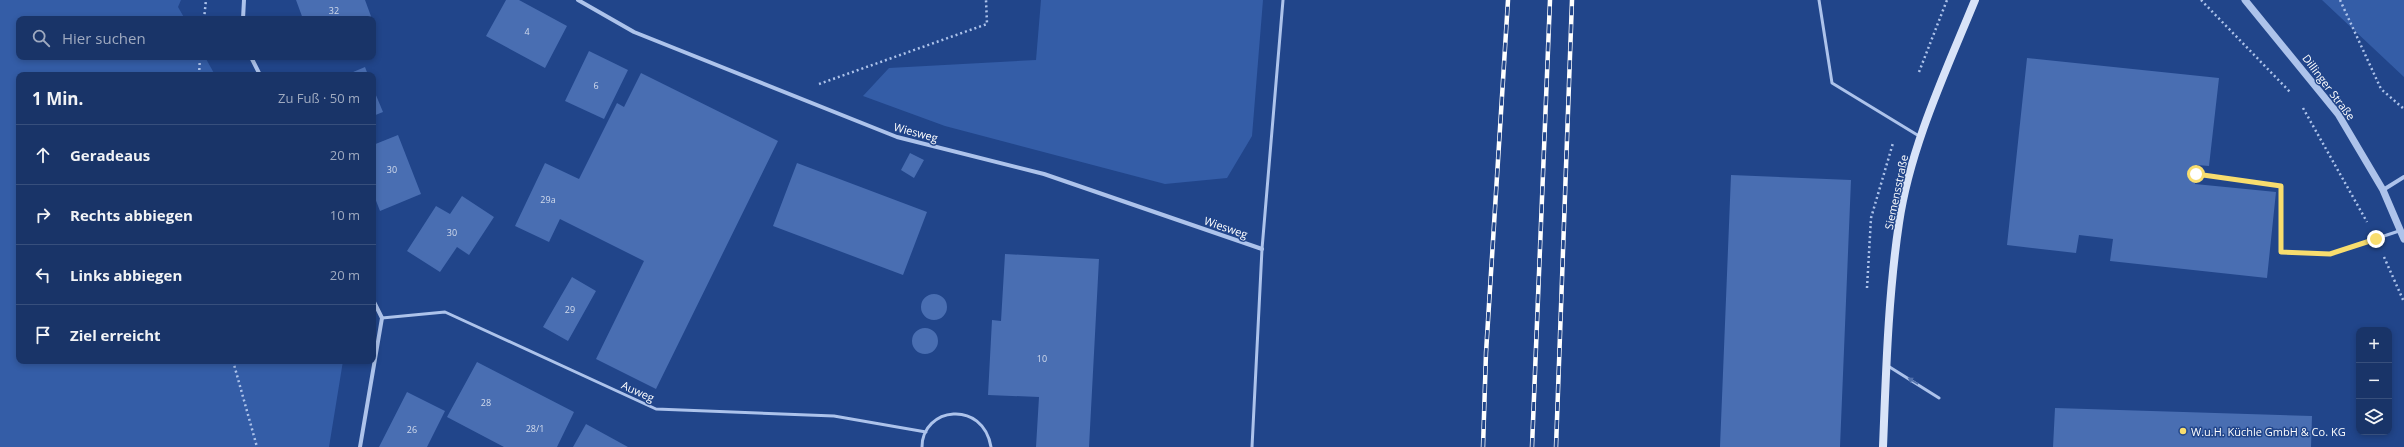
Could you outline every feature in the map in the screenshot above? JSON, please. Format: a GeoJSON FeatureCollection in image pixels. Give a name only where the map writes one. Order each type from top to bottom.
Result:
{"type":"FeatureCollection","features":[{"type":"Feature","properties":{"kind":"main road","name":"Siemensstraße"},"geometry":{"type":"LineString","coordinates":[[1883,447],[1886,365],[1899,222],[1920,136],[1975,0]]}},
{"type":"Feature","properties":{"kind":"street"},"geometry":{"type":"LineString","coordinates":[[243,16],[244,0]]}},
{"type":"Feature","properties":{"kind":"street","name":"Wiesweg"},"geometry":{"type":"LineString","coordinates":[[578,0],[634,32],[788,95],[897,137],[1044,174],[1262,249]]}},
{"type":"Feature","properties":{"kind":"street","name":"Dillinger Straße"},"geometry":{"type":"LineString","coordinates":[[2245,0],[2338,114],[2383,190],[2404,239]]}},
{"type":"Feature","properties":{"kind":"street"},"geometry":{"type":"LineString","coordinates":[[252,60],[258,72]]}},
{"type":"Feature","properties":{"kind":"street"},"geometry":{"type":"LineString","coordinates":[[2383,190],[2404,177]]}},
{"type":"Feature","properties":{"kind":"street"},"geometry":{"type":"LineString","coordinates":[[376,306],[382,318],[376,353]]}},
{"type":"Feature","properties":{"kind":"street"},"geometry":{"type":"LineString","coordinates":[[360,447],[374,364]]}},
{"type":"Feature","properties":{"kind":"lane"},"geometry":{"type":"LineString","coordinates":[[1252,447],[1262,249],[1283,0]]}},
{"type":"Feature","properties":{"kind":"lane"},"geometry":{"type":"LineString","coordinates":[[1819,0],[1832,83],[1920,136]]}},
{"type":"Feature","properties":{"kind":"lane"},"geometry":{"type":"LineString","coordinates":[[2281,252],[2330,254],[2401,230]]}},
{"type":"Feature","properties":{"kind":"lane","name":"Auweg"},"geometry":{"type":"LineString","coordinates":[[382,318],[445,312],[656,409],[834,416],[926,432]]}},
{"type":"Feature","properties":{"kind":"lane"},"geometry":{"type":"LineString","coordinates":[[1886,365],[1939,398]]}},
{"type":"Feature","properties":{"kind":"lane"},"geometry":{"type":"LineString","coordinates":[[922,447],[926,432],[942,416],[953,414],[964,414],[984,426],[989,436],[991,447]]}},
{"type":"Feature","properties":{"kind":"path"},"geometry":{"type":"LineString","coordinates":[[204,16],[206,0]]}},
{"type":"Feature","properties":{"kind":"path"},"geometry":{"type":"LineString","coordinates":[[788,95],[986,24],[986,0]]}},
{"type":"Feature","properties":{"kind":"path"},"geometry":{"type":"LineString","coordinates":[[2201,0],[2294,96]]}},
{"type":"Feature","properties":{"kind":"path"},"geometry":{"type":"LineString","coordinates":[[2340,0],[2381,89],[2404,109]]}},
{"type":"Feature","properties":{"kind":"path"},"geometry":{"type":"LineString","coordinates":[[199,72],[200,60]]}},
{"type":"Feature","properties":{"kind":"path"},"geometry":{"type":"LineString","coordinates":[[2298,101],[2316,127],[2376,239],[2404,302]]}},
{"type":"Feature","properties":{"kind":"path"},"geometry":{"type":"LineString","coordinates":[[2196,174],[2281,186],[2281,252]]}},
{"type":"Feature","properties":{"kind":"path"},"geometry":{"type":"LineString","coordinates":[[234,364],[257,447]]}},
{"type":"Feature","properties":{"kind":"shaded area"},"geometry":{"type":"Polygon","coordinates":[[[0,0],[181,0],[178,7],[183,16],[16,16],[16,60],[207,60],[213,72],[16,72],[16,364],[343,364],[329,447],[0,447],[0,0]]]}},
{"type":"Feature","properties":{"kind":"shaded area"},"geometry":{"type":"Polygon","coordinates":[[[1041,0],[1263,0],[1252,136],[1227,178],[1165,184],[945,126],[863,96],[889,68],[1036,60],[1041,0]]]}},
{"type":"Feature","properties":{"kind":"shaded area"},"geometry":{"type":"Polygon","coordinates":[[[2322,0],[2404,0],[2404,77],[2322,0]]]}},
{"type":"Feature","properties":{"kind":"building"},"geometry":{"type":"Polygon","coordinates":[[[296,0],[365,0],[371,16],[302,16],[296,0]]]}},
{"type":"Feature","properties":{"kind":"building"},"geometry":{"type":"Polygon","coordinates":[[[506,0],[519,0],[567,26],[545,68],[486,36],[506,0]]]}},
{"type":"Feature","properties":{"kind":"building"},"geometry":{"type":"Polygon","coordinates":[[[589,51],[628,70],[604,119],[565,101],[589,51]]]}},
{"type":"Feature","properties":{"kind":"building"},"geometry":{"type":"Polygon","coordinates":[[[2027,58],[2219,78],[2209,166],[2197,165],[2195,184],[2276,192],[2267,278],[2110,261],[2113,239],[2079,235],[2076,253],[2007,245],[2027,58]]]}},
{"type":"Feature","properties":{"kind":"building"},"geometry":{"type":"Polygon","coordinates":[[[365,67],[367,72],[353,72],[365,67]]]}},
{"type":"Feature","properties":{"kind":"building"},"geometry":{"type":"Polygon","coordinates":[[[641,73],[778,141],[656,389],[596,359],[644,261],[560,219],[549,242],[515,226],[545,163],[579,179],[617,103],[624,107],[641,73]]]}},
{"type":"Feature","properties":{"kind":"building"},"geometry":{"type":"Polygon","coordinates":[[[376,95],[383,112],[376,115],[376,95]]]}},
{"type":"Feature","properties":{"kind":"building"},"geometry":{"type":"Polygon","coordinates":[[[398,135],[421,194],[380,211],[376,201],[376,144],[398,135]]]}},
{"type":"Feature","properties":{"kind":"building"},"geometry":{"type":"Polygon","coordinates":[[[910,153],[924,160],[914,178],[901,170],[910,153]]]}},
{"type":"Feature","properties":{"kind":"building"},"geometry":{"type":"Polygon","coordinates":[[[797,163],[927,212],[903,275],[773,226],[797,163]]]}},
{"type":"Feature","properties":{"kind":"building"},"geometry":{"type":"Polygon","coordinates":[[[1731,175],[1851,180],[1840,447],[1720,447],[1731,175]]]}},
{"type":"Feature","properties":{"kind":"building"},"geometry":{"type":"Polygon","coordinates":[[[462,196],[494,217],[469,255],[457,247],[440,272],[407,251],[436,206],[450,214],[462,196]]]}},
{"type":"Feature","properties":{"kind":"building"},"geometry":{"type":"Polygon","coordinates":[[[1005,254],[1099,259],[1089,447],[1036,447],[1039,397],[988,395],[992,320],[1001,321],[1005,254]]]}},
{"type":"Feature","properties":{"kind":"building"},"geometry":{"type":"Polygon","coordinates":[[[572,277],[596,291],[568,341],[543,327],[572,277]]]}},
{"type":"Feature","properties":{"kind":"building"},"geometry":{"type":"Polygon","coordinates":[[[934,294],[943,298],[947,307],[943,316],[934,320],[925,316],[921,307],[925,298],[934,294]]]}},
{"type":"Feature","properties":{"kind":"building"},"geometry":{"type":"Polygon","coordinates":[[[925,328],[934,332],[938,341],[934,350],[925,354],[916,350],[912,341],[916,332],[925,328]]]}},
{"type":"Feature","properties":{"kind":"building"},"geometry":{"type":"Polygon","coordinates":[[[477,362],[574,412],[557,447],[504,447],[447,417],[477,362]]]}},
{"type":"Feature","properties":{"kind":"building"},"geometry":{"type":"Polygon","coordinates":[[[407,392],[445,411],[427,447],[379,447],[407,392]]]}},
{"type":"Feature","properties":{"kind":"building","name":"W.u.H. Küchle GmbH & Co. KG"},"geometry":{"type":"Polygon","coordinates":[[[2055,408],[2312,416],[2311,447],[2053,447],[2055,408]]]}},
{"type":"Feature","properties":{"kind":"building"},"geometry":{"type":"Polygon","coordinates":[[[586,424],[628,447],[573,447],[586,424]]]}},
{"type":"Feature","properties":{"kind":"railway"},"geometry":{"type":"LineString","coordinates":[[1483,447],[1486,353],[1508,0]]}},
{"type":"Feature","properties":{"kind":"railway"},"geometry":{"type":"LineString","coordinates":[[1532,447],[1550,0]]}},
{"type":"Feature","properties":{"kind":"railway"},"geometry":{"type":"LineString","coordinates":[[1556,447],[1572,0]]}},
{"type":"Feature","properties":{"kind":"place","name":"W.u.H. Küchle GmbH & Co. KG"},"geometry":{"type":"Point","coordinates":[2183,431]}},
{"type":"Feature","properties":{"kind":"route"},"geometry":{"type":"LineString","coordinates":[[2196,174],[2281,186],[2281,252],[2330,254],[2376,239]]}}]}
